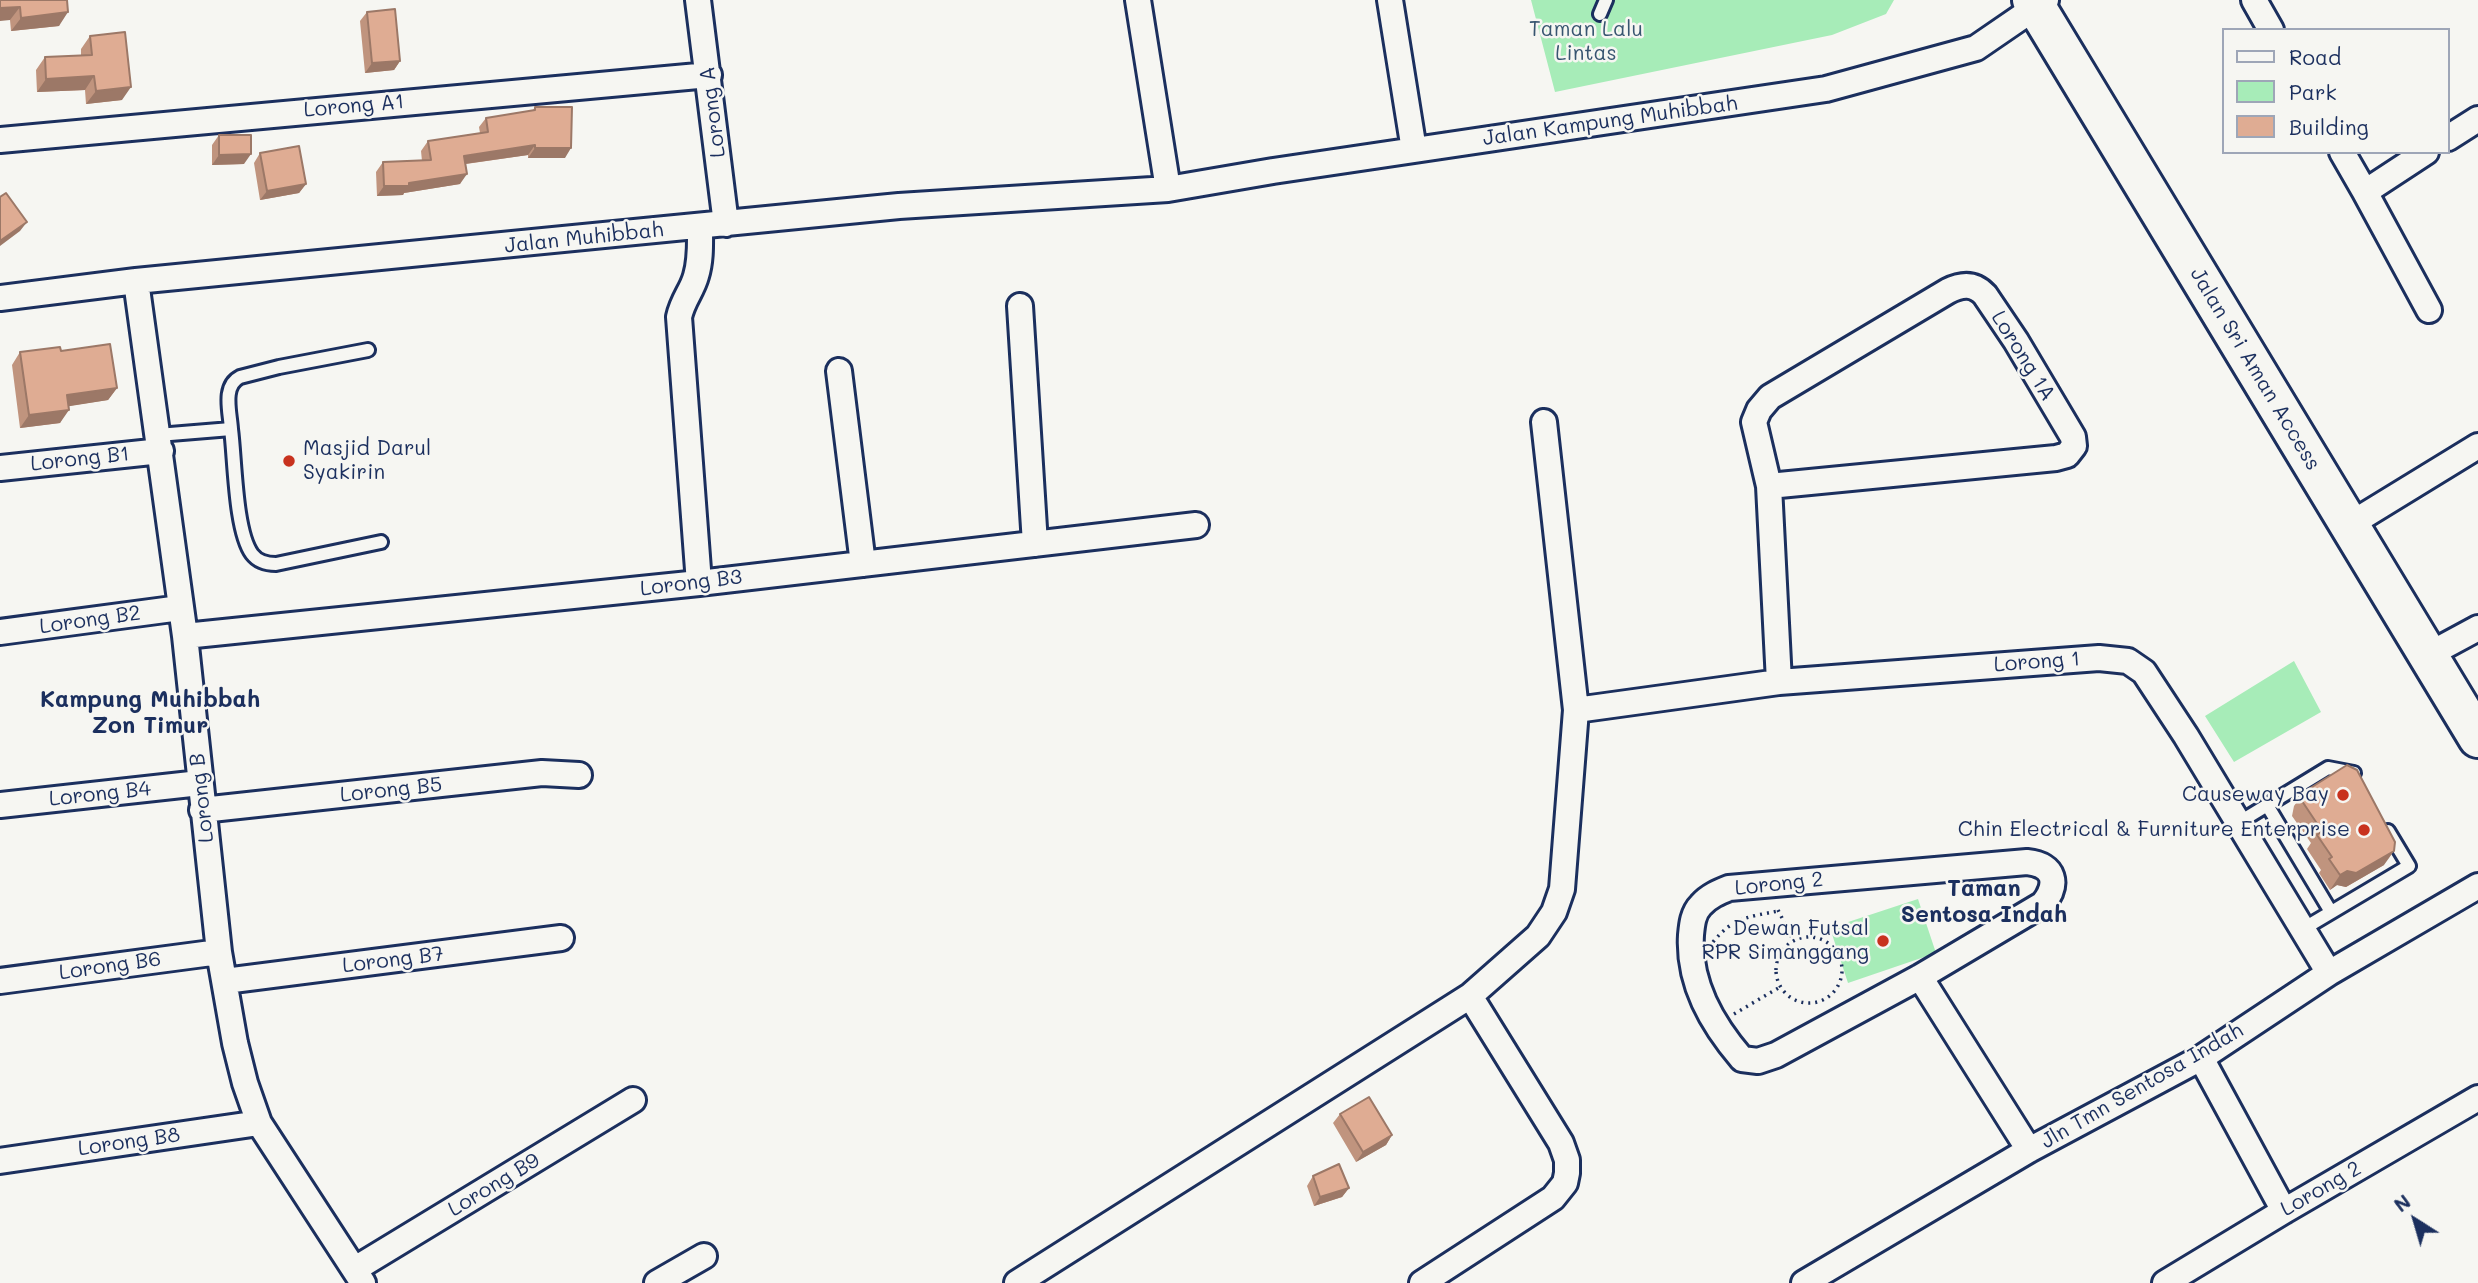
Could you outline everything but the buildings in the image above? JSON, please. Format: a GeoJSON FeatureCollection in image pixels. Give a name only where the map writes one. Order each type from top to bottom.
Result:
{"type":"FeatureCollection","features":[{"type":"Feature","properties":{"kind":"main road","name":"Jalan Sri Aman Access"},"geometry":{"type":"LineString","coordinates":[[2038,2],[2478,738]]}},
{"type":"Feature","properties":{"kind":"street","name":"Lorong A"},"geometry":{"type":"LineString","coordinates":[[698,0],[726,224]]}},
{"type":"Feature","properties":{"kind":"street"},"geometry":{"type":"LineString","coordinates":[[1138,0],[1168,189]]}},
{"type":"Feature","properties":{"kind":"street"},"geometry":{"type":"LineString","coordinates":[[1390,0],[1414,150]]}},
{"type":"Feature","properties":{"kind":"street"},"geometry":{"type":"LineString","coordinates":[[2254,0],[2270,28]]}},
{"type":"Feature","properties":{"kind":"street","name":"Jalan Kampung Muhibbah"},"geometry":{"type":"LineString","coordinates":[[1168,189],[1826,89],[1976,48],[2038,2]]}},
{"type":"Feature","properties":{"kind":"street","name":"Lorong A1"},"geometry":{"type":"LineString","coordinates":[[0,140],[140,125],[709,75]]}},
{"type":"Feature","properties":{"kind":"street"},"geometry":{"type":"LineString","coordinates":[[2450,137],[2478,119]]}},
{"type":"Feature","properties":{"kind":"street"},"geometry":{"type":"LineString","coordinates":[[2343,154],[2429,310]]}},
{"type":"Feature","properties":{"kind":"street"},"geometry":{"type":"LineString","coordinates":[[2365,192],[2423,154]]}},
{"type":"Feature","properties":{"kind":"street","name":"Jalan Muhibbah"},"geometry":{"type":"LineString","coordinates":[[0,298],[136,281],[899,206],[1168,189]]}},
{"type":"Feature","properties":{"kind":"street"},"geometry":{"type":"LineString","coordinates":[[699,583],[679,317],[682,302],[695,280],[700,261],[700,226]]}},
{"type":"Feature","properties":{"kind":"street","name":"Lorong B"},"geometry":{"type":"LineString","coordinates":[[136,281],[185,636],[219,951],[235,1043],[259,1124],[359,1276]]}},
{"type":"Feature","properties":{"kind":"street","name":"Lorong 1A"},"geometry":{"type":"LineString","coordinates":[[1769,486],[2056,458],[2067,455],[2074,446],[2073,437],[1985,295],[1980,289],[1960,286],[1770,397],[1759,410],[1755,422],[1769,486],[1779,682]]}},
{"type":"Feature","properties":{"kind":"street"},"geometry":{"type":"LineString","coordinates":[[1020,306],[1035,544]]}},
{"type":"Feature","properties":{"kind":"street"},"geometry":{"type":"LineString","coordinates":[[839,371],[863,564]]}},
{"type":"Feature","properties":{"kind":"street"},"geometry":{"type":"LineString","coordinates":[[1017,1283],[1470,996],[1538,936],[1554,912],[1562,889],[1576,710],[1544,422]]}},
{"type":"Feature","properties":{"kind":"street","name":"Lorong B1"},"geometry":{"type":"LineString","coordinates":[[0,468],[160,443]]}},
{"type":"Feature","properties":{"kind":"street"},"geometry":{"type":"LineString","coordinates":[[2349,525],[2478,446]]}},
{"type":"Feature","properties":{"kind":"street","name":"Lorong B3"},"geometry":{"type":"LineString","coordinates":[[185,636],[699,583],[1196,525]]}},
{"type":"Feature","properties":{"kind":"street","name":"Lorong B2"},"geometry":{"type":"LineString","coordinates":[[0,632],[180,608]]}},
{"type":"Feature","properties":{"kind":"street"},"geometry":{"type":"LineString","coordinates":[[2428,655],[2478,628]]}},
{"type":"Feature","properties":{"kind":"street","name":"Lorong 1"},"geometry":{"type":"LineString","coordinates":[[1576,710],[1779,682],[2099,658],[2128,661],[2144,672],[2329,973]]}},
{"type":"Feature","properties":{"kind":"street","name":"Lorong B5"},"geometry":{"type":"LineString","coordinates":[[202,810],[542,773],[579,775]]}},
{"type":"Feature","properties":{"kind":"street","name":"Lorong B4"},"geometry":{"type":"LineString","coordinates":[[0,805],[200,783]]}},
{"type":"Feature","properties":{"kind":"street","name":"Lorong 2"},"geometry":{"type":"LineString","coordinates":[[2027,862],[2038,863],[2046,868],[2053,883],[2052,891],[2043,904],[1920,977],[1776,1055],[1758,1061],[1742,1059],[1727,1018],[1698,990],[1690,955],[1692,920],[1699,906],[1709,897],[1729,888],[2027,862]]}},
{"type":"Feature","properties":{"kind":"street","name":"Jln Tmn Sentosa Indah"},"geometry":{"type":"LineString","coordinates":[[1804,1283],[2029,1150],[2201,1058],[2329,973],[2478,886]]}},
{"type":"Feature","properties":{"kind":"street","name":"Lorong B7"},"geometry":{"type":"LineString","coordinates":[[225,981],[561,938]]}},
{"type":"Feature","properties":{"kind":"street","name":"Lorong B6"},"geometry":{"type":"LineString","coordinates":[[0,981],[219,951]]}},
{"type":"Feature","properties":{"kind":"street"},"geometry":{"type":"LineString","coordinates":[[1920,977],[2029,1150]]}},
{"type":"Feature","properties":{"kind":"street"},"geometry":{"type":"LineString","coordinates":[[1422,1283],[1553,1198],[1565,1183],[1567,1173],[1561,1143],[1552,1126],[1470,996]]}},
{"type":"Feature","properties":{"kind":"street"},"geometry":{"type":"LineString","coordinates":[[2201,1058],[2284,1210]]}},
{"type":"Feature","properties":{"kind":"street","name":"Lorong 2"},"geometry":{"type":"LineString","coordinates":[[2165,1283],[2284,1210],[2478,1098]]}},
{"type":"Feature","properties":{"kind":"street","name":"Lorong B9"},"geometry":{"type":"LineString","coordinates":[[359,1276],[633,1100]]}},
{"type":"Feature","properties":{"kind":"street","name":"Lorong B8"},"geometry":{"type":"LineString","coordinates":[[0,1161],[259,1124]]}},
{"type":"Feature","properties":{"kind":"street"},"geometry":{"type":"LineString","coordinates":[[657,1283],[704,1256]]}},
{"type":"Feature","properties":{"kind":"lane"},"geometry":{"type":"LineString","coordinates":[[1600,14],[1606,0]]}},
{"type":"Feature","properties":{"kind":"lane"},"geometry":{"type":"LineString","coordinates":[[368,350],[279,367],[234,380],[228,392],[243,535],[253,556],[267,564],[276,564],[381,542]]}},
{"type":"Feature","properties":{"kind":"lane"},"geometry":{"type":"LineString","coordinates":[[160,443],[231,429]]}},
{"type":"Feature","properties":{"kind":"lane"},"geometry":{"type":"LineString","coordinates":[[2238,823],[2328,768],[2353,771],[2360,783]]}},
{"type":"Feature","properties":{"kind":"lane"},"geometry":{"type":"LineString","coordinates":[[2267,805],[2331,912]]}},
{"type":"Feature","properties":{"kind":"lane"},"geometry":{"type":"LineString","coordinates":[[2302,929],[2409,866],[2381,818]]}},
{"type":"Feature","properties":{"kind":"path"},"geometry":{"type":"LineString","coordinates":[[1771,884],[1778,911],[1793,940]]}},
{"type":"Feature","properties":{"kind":"path"},"geometry":{"type":"LineString","coordinates":[[1712,943],[1724,928],[1741,919],[1778,911]]}},
{"type":"Feature","properties":{"kind":"path"},"geometry":{"type":"LineString","coordinates":[[1814,937],[1833,947],[1839,955],[1842,976],[1832,994],[1823,1000],[1803,1003],[1794,1000],[1780,987],[1776,966],[1779,956],[1793,940],[1814,937]]}},
{"type":"Feature","properties":{"kind":"path"},"geometry":{"type":"LineString","coordinates":[[1727,1018],[1780,987]]}},
{"type":"Feature","properties":{"kind":"path"},"geometry":{"type":"LineString","coordinates":[[1823,1000],[1828,1010]]}},
{"type":"Feature","properties":{"kind":"path"},"geometry":{"type":"LineString","coordinates":[[1727,1018],[1731,1002]]}},
{"type":"Feature","properties":{"kind":"green space","name":"Taman Lalu Lintas"},"geometry":{"type":"Polygon","coordinates":[[[1531,0],[1894,0],[1886,14],[1832,35],[1555,92],[1531,0]]]}},
{"type":"Feature","properties":{"kind":"green space"},"geometry":{"type":"Polygon","coordinates":[[[2294,661],[2321,712],[2234,762],[2205,716],[2294,661]]]}},
{"type":"Feature","properties":{"kind":"green space","name":"Dewan Futsal RPR Simanggang"},"geometry":{"type":"Polygon","coordinates":[[[1918,899],[1936,953],[1848,983],[1830,928],[1918,899]]]}},
{"type":"Feature","properties":{"kind":"place","name":"Masjid Darul Syakirin"},"geometry":{"type":"Point","coordinates":[289,461]}},
{"type":"Feature","properties":{"kind":"place","name":"Causeway Bay"},"geometry":{"type":"Point","coordinates":[2343,795]}},
{"type":"Feature","properties":{"kind":"place","name":"Chin Electrical & Furniture Enterprise"},"geometry":{"type":"Point","coordinates":[2364,830]}},
{"type":"Feature","properties":{"kind":"place","name":"Dewan Futsal RPR Simanggang"},"geometry":{"type":"Point","coordinates":[1883,941]}},
{"type":"Feature","properties":{"kind":"district","name":"Kampung Muhibbah Zon Timur"},"geometry":{"type":"Point","coordinates":[150,713]}},
{"type":"Feature","properties":{"kind":"district","name":"Taman Sentosa Indah"},"geometry":{"type":"Point","coordinates":[1984,902]}}]}
